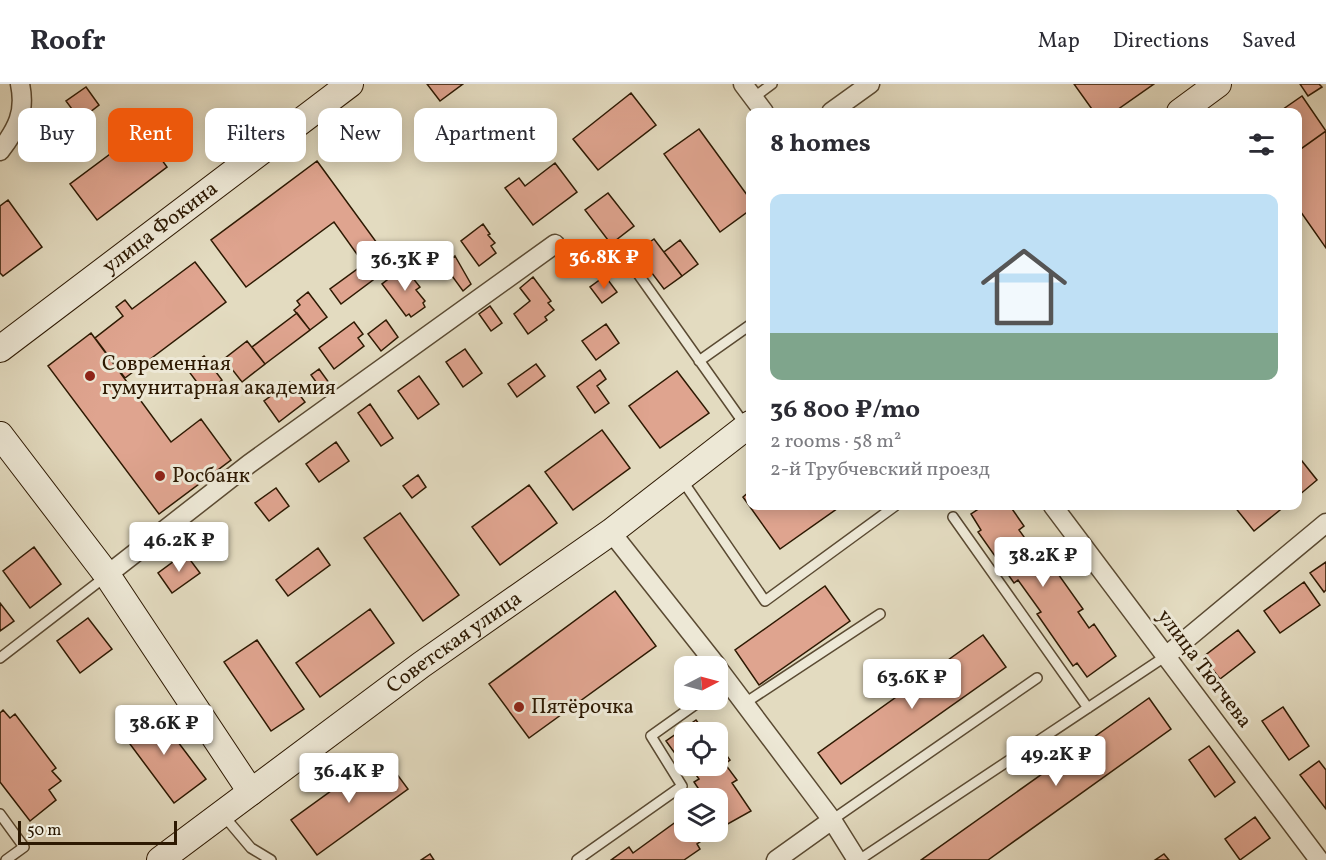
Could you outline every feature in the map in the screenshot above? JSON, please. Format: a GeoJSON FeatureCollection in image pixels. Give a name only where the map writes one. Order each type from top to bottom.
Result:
{"type":"FeatureCollection","features":[{"type":"Feature","properties":{"kind":"main road","name":"улица Фокина"},"geometry":{"type":"LineString","coordinates":[[0,349],[350,84]]}},
{"type":"Feature","properties":{"kind":"main road"},"geometry":{"type":"LineString","coordinates":[[1185,108],[1218,84]]}},
{"type":"Feature","properties":{"kind":"main road","name":"Советская улица"},"geometry":{"type":"LineString","coordinates":[[160,860],[421,665],[611,532],[746,427]]}},
{"type":"Feature","properties":{"kind":"main road"},"geometry":{"type":"LineString","coordinates":[[0,435],[107,575],[251,792]]}},
{"type":"Feature","properties":{"kind":"street"},"geometry":{"type":"LineString","coordinates":[[0,151],[15,132],[22,116],[20,84]]}},
{"type":"Feature","properties":{"kind":"street"},"geometry":{"type":"LineString","coordinates":[[837,108],[870,84]]}},
{"type":"Feature","properties":{"kind":"street"},"geometry":{"type":"LineString","coordinates":[[748,91],[761,108]]}},
{"type":"Feature","properties":{"kind":"street"},"geometry":{"type":"LineString","coordinates":[[107,575],[249,464],[555,244]]}},
{"type":"Feature","properties":{"kind":"street","name":"улица Тютчева"},"geometry":{"type":"LineString","coordinates":[[1056,510],[1320,854]]}},
{"type":"Feature","properties":{"kind":"street"},"geometry":{"type":"LineString","coordinates":[[1166,656],[1326,523]]}},
{"type":"Feature","properties":{"kind":"street"},"geometry":{"type":"LineString","coordinates":[[611,532],[709,656]]}},
{"type":"Feature","properties":{"kind":"street"},"geometry":{"type":"LineString","coordinates":[[728,689],[745,703],[832,820],[858,860]]}},
{"type":"Feature","properties":{"kind":"street"},"geometry":{"type":"LineString","coordinates":[[776,860],[832,820]]}},
{"type":"Feature","properties":{"kind":"lane"},"geometry":{"type":"LineString","coordinates":[[748,91],[772,84]]}},
{"type":"Feature","properties":{"kind":"lane"},"geometry":{"type":"LineString","coordinates":[[631,264],[699,361],[746,422]]}},
{"type":"Feature","properties":{"kind":"lane"},"geometry":{"type":"LineString","coordinates":[[699,361],[746,328]]}},
{"type":"Feature","properties":{"kind":"lane"},"geometry":{"type":"LineString","coordinates":[[681,478],[765,600],[889,510]]}},
{"type":"Feature","properties":{"kind":"lane"},"geometry":{"type":"LineString","coordinates":[[953,517],[1088,708]]}},
{"type":"Feature","properties":{"kind":"lane"},"geometry":{"type":"LineString","coordinates":[[0,658],[107,575]]}},
{"type":"Feature","properties":{"kind":"lane"},"geometry":{"type":"LineString","coordinates":[[745,703],[880,614]]}},
{"type":"Feature","properties":{"kind":"lane"},"geometry":{"type":"LineString","coordinates":[[858,860],[1166,656]]}},
{"type":"Feature","properties":{"kind":"lane"},"geometry":{"type":"LineString","coordinates":[[832,820],[1037,678]]}},
{"type":"Feature","properties":{"kind":"lane"},"geometry":{"type":"LineString","coordinates":[[577,860],[682,786],[651,736],[688,710]]}},
{"type":"Feature","properties":{"kind":"lane"},"geometry":{"type":"LineString","coordinates":[[0,814],[24,847],[6,860]]}},
{"type":"Feature","properties":{"kind":"lane"},"geometry":{"type":"LineString","coordinates":[[222,814],[251,848],[267,859]]}},
{"type":"Feature","properties":{"kind":"building"},"geometry":{"type":"Polygon","coordinates":[[[427,84],[463,84],[440,101],[427,84]]]}},
{"type":"Feature","properties":{"kind":"building"},"geometry":{"type":"Polygon","coordinates":[[[1074,84],[1154,84],[1120,108],[1091,108],[1074,84]]]}},
{"type":"Feature","properties":{"kind":"building"},"geometry":{"type":"Polygon","coordinates":[[[1300,84],[1319,84],[1322,87],[1308,96],[1300,84]]]}},
{"type":"Feature","properties":{"kind":"building"},"geometry":{"type":"Polygon","coordinates":[[[86,87],[99,105],[95,108],[71,108],[66,101],[86,87]]]}},
{"type":"Feature","properties":{"kind":"building"},"geometry":{"type":"Polygon","coordinates":[[[631,93],[656,125],[598,170],[573,139],[631,93]]]}},
{"type":"Feature","properties":{"kind":"building"},"geometry":{"type":"Polygon","coordinates":[[[1302,96],[1326,131],[1302,148],[1302,108],[1285,108],[1302,96]]]}},
{"type":"Feature","properties":{"kind":"building"},"geometry":{"type":"Polygon","coordinates":[[[699,129],[746,194],[746,213],[720,232],[664,154],[699,129]]]}},
{"type":"Feature","properties":{"kind":"building"},"geometry":{"type":"Polygon","coordinates":[[[1326,131],[1326,248],[1302,214],[1302,148],[1326,131]]]}},
{"type":"Feature","properties":{"kind":"building"},"geometry":{"type":"Polygon","coordinates":[[[108,156],[108,162],[163,162],[167,167],[97,220],[70,184],[108,156]]]}},
{"type":"Feature","properties":{"kind":"building"},"geometry":{"type":"Polygon","coordinates":[[[317,161],[393,265],[341,304],[330,289],[364,264],[334,222],[246,287],[211,240],[317,161]]]}},
{"type":"Feature","properties":{"kind":"building"},"geometry":{"type":"Polygon","coordinates":[[[555,163],[577,192],[533,225],[505,188],[519,178],[525,186],[555,163]]]}},
{"type":"Feature","properties":{"kind":"building"},"geometry":{"type":"Polygon","coordinates":[[[608,193],[634,226],[611,244],[585,210],[608,193]]]}},
{"type":"Feature","properties":{"kind":"building"},"geometry":{"type":"Polygon","coordinates":[[[8,200],[42,247],[3,276],[0,273],[0,206],[8,200]]]}},
{"type":"Feature","properties":{"kind":"building"},"geometry":{"type":"Polygon","coordinates":[[[483,224],[495,243],[491,246],[496,253],[479,266],[461,241],[483,224]]]}},
{"type":"Feature","properties":{"kind":"building"},"geometry":{"type":"Polygon","coordinates":[[[654,239],[682,276],[664,289],[636,252],[654,239]]]}},
{"type":"Feature","properties":{"kind":"building"},"geometry":{"type":"Polygon","coordinates":[[[680,240],[698,264],[682,276],[664,252],[680,240]]]}},
{"type":"Feature","properties":{"kind":"building"},"geometry":{"type":"Polygon","coordinates":[[[455,256],[471,284],[463,291],[444,265],[455,256]]]}},
{"type":"Feature","properties":{"kind":"building"},"geometry":{"type":"Polygon","coordinates":[[[195,262],[226,302],[125,378],[95,338],[123,316],[116,307],[125,300],[132,309],[195,262]]]}},
{"type":"Feature","properties":{"kind":"building"},"geometry":{"type":"Polygon","coordinates":[[[404,267],[420,287],[416,290],[425,301],[423,303],[425,307],[411,317],[409,314],[406,316],[382,284],[404,267]]]}},
{"type":"Feature","properties":{"kind":"building"},"geometry":{"type":"Polygon","coordinates":[[[605,276],[617,292],[602,303],[590,287],[605,276]]]}},
{"type":"Feature","properties":{"kind":"building"},"geometry":{"type":"Polygon","coordinates":[[[533,277],[551,301],[548,303],[554,310],[545,317],[547,320],[528,334],[514,314],[530,301],[520,288],[533,277]]]}},
{"type":"Feature","properties":{"kind":"building"},"geometry":{"type":"Polygon","coordinates":[[[308,292],[327,317],[310,330],[294,310],[300,305],[297,301],[308,292]]]}},
{"type":"Feature","properties":{"kind":"building"},"geometry":{"type":"Polygon","coordinates":[[[490,306],[502,323],[491,331],[479,314],[490,306]]]}},
{"type":"Feature","properties":{"kind":"building"},"geometry":{"type":"Polygon","coordinates":[[[297,313],[310,330],[265,364],[252,347],[297,313]]]}},
{"type":"Feature","properties":{"kind":"building"},"geometry":{"type":"Polygon","coordinates":[[[386,320],[398,337],[381,351],[368,334],[386,320]]]}},
{"type":"Feature","properties":{"kind":"building"},"geometry":{"type":"Polygon","coordinates":[[[354,322],[363,334],[358,338],[364,346],[334,369],[319,348],[354,322]]]}},
{"type":"Feature","properties":{"kind":"building"},"geometry":{"type":"Polygon","coordinates":[[[606,324],[619,343],[596,360],[582,341],[606,324]]]}},
{"type":"Feature","properties":{"kind":"building"},"geometry":{"type":"Polygon","coordinates":[[[91,333],[171,442],[201,419],[231,460],[159,514],[48,366],[91,333]]]}},
{"type":"Feature","properties":{"kind":"building"},"geometry":{"type":"Polygon","coordinates":[[[247,341],[265,364],[242,382],[224,359],[247,341]]]}},
{"type":"Feature","properties":{"kind":"building"},"geometry":{"type":"Polygon","coordinates":[[[465,349],[482,373],[463,387],[446,362],[465,349]]]}},
{"type":"Feature","properties":{"kind":"building"},"geometry":{"type":"Polygon","coordinates":[[[204,356],[222,380],[205,393],[187,369],[204,356]]]}},
{"type":"Feature","properties":{"kind":"building"},"geometry":{"type":"Polygon","coordinates":[[[536,364],[545,376],[517,397],[508,384],[536,364]]]}},
{"type":"Feature","properties":{"kind":"building"},"geometry":{"type":"Polygon","coordinates":[[[319,369],[335,391],[327,397],[311,375],[319,369]]]}},
{"type":"Feature","properties":{"kind":"building"},"geometry":{"type":"Polygon","coordinates":[[[600,370],[606,379],[597,386],[609,403],[595,413],[577,387],[600,370]]]}},
{"type":"Feature","properties":{"kind":"building"},"geometry":{"type":"Polygon","coordinates":[[[677,371],[709,413],[660,448],[629,406],[677,371]]]}},
{"type":"Feature","properties":{"kind":"building"},"geometry":{"type":"Polygon","coordinates":[[[419,376],[439,404],[418,419],[398,391],[419,376]]]}},
{"type":"Feature","properties":{"kind":"building"},"geometry":{"type":"Polygon","coordinates":[[[290,382],[305,402],[279,422],[264,401],[290,382]]]}},
{"type":"Feature","properties":{"kind":"building"},"geometry":{"type":"Polygon","coordinates":[[[370,404],[393,438],[381,446],[358,413],[370,404]]]}},
{"type":"Feature","properties":{"kind":"building"},"geometry":{"type":"Polygon","coordinates":[[[602,430],[630,468],[573,510],[545,472],[602,430]]]}},
{"type":"Feature","properties":{"kind":"building"},"geometry":{"type":"Polygon","coordinates":[[[336,442],[349,461],[319,482],[306,464],[336,442]]]}},
{"type":"Feature","properties":{"kind":"building"},"geometry":{"type":"Polygon","coordinates":[[[1302,461],[1317,480],[1302,493],[1302,461]]]}},
{"type":"Feature","properties":{"kind":"building"},"geometry":{"type":"Polygon","coordinates":[[[418,475],[426,487],[412,498],[403,486],[418,475]]]}},
{"type":"Feature","properties":{"kind":"building"},"geometry":{"type":"Polygon","coordinates":[[[529,485],[557,523],[500,565],[472,527],[529,485]]]}},
{"type":"Feature","properties":{"kind":"building"},"geometry":{"type":"Polygon","coordinates":[[[276,488],[289,506],[269,521],[255,503],[276,488]]]}},
{"type":"Feature","properties":{"kind":"building"},"geometry":{"type":"Polygon","coordinates":[[[752,510],[835,510],[780,549],[752,510]]]}},
{"type":"Feature","properties":{"kind":"building"},"geometry":{"type":"Polygon","coordinates":[[[977,510],[1013,510],[1024,526],[1019,530],[1029,544],[1034,540],[1083,609],[1078,612],[1089,628],[1094,624],[1116,656],[1087,677],[1077,663],[1073,666],[1037,614],[1041,612],[1018,580],[1014,583],[978,532],[981,530],[971,514],[977,510]]]}},
{"type":"Feature","properties":{"kind":"building"},"geometry":{"type":"Polygon","coordinates":[[[1237,510],[1280,510],[1254,531],[1237,510]]]}},
{"type":"Feature","properties":{"kind":"building"},"geometry":{"type":"Polygon","coordinates":[[[400,513],[459,595],[423,621],[364,538],[400,513]]]}},
{"type":"Feature","properties":{"kind":"building"},"geometry":{"type":"Polygon","coordinates":[[[34,547],[61,584],[30,608],[3,571],[34,547]]]}},
{"type":"Feature","properties":{"kind":"building"},"geometry":{"type":"Polygon","coordinates":[[[318,548],[330,565],[288,596],[276,580],[318,548]]]}},
{"type":"Feature","properties":{"kind":"building"},"geometry":{"type":"Polygon","coordinates":[[[185,553],[200,573],[172,593],[158,573],[185,553]]]}},
{"type":"Feature","properties":{"kind":"building"},"geometry":{"type":"Polygon","coordinates":[[[1326,562],[1326,590],[1324,592],[1310,573],[1326,562]]]}},
{"type":"Feature","properties":{"kind":"building"},"geometry":{"type":"Polygon","coordinates":[[[1304,582],[1320,605],[1280,633],[1264,611],[1304,582]]]}},
{"type":"Feature","properties":{"kind":"building"},"geometry":{"type":"Polygon","coordinates":[[[825,586],[850,621],[759,685],[735,650],[825,586]]]}},
{"type":"Feature","properties":{"kind":"building"},"geometry":{"type":"Polygon","coordinates":[[[615,591],[656,646],[529,738],[489,684],[615,591]]]}},
{"type":"Feature","properties":{"kind":"building"},"geometry":{"type":"Polygon","coordinates":[[[0,603],[14,621],[0,631],[0,603]]]}},
{"type":"Feature","properties":{"kind":"building"},"geometry":{"type":"Polygon","coordinates":[[[370,609],[394,643],[320,697],[296,663],[370,609]]]}},
{"type":"Feature","properties":{"kind":"building"},"geometry":{"type":"Polygon","coordinates":[[[88,618],[112,649],[80,673],[57,641],[88,618]]]}},
{"type":"Feature","properties":{"kind":"building"},"geometry":{"type":"Polygon","coordinates":[[[1238,630],[1255,652],[1220,679],[1203,657],[1238,630]]]}},
{"type":"Feature","properties":{"kind":"building"},"geometry":{"type":"Polygon","coordinates":[[[983,635],[1006,667],[841,784],[818,753],[983,635]]]}},
{"type":"Feature","properties":{"kind":"building"},"geometry":{"type":"Polygon","coordinates":[[[257,640],[304,709],[271,731],[224,662],[257,640]]]}},
{"type":"Feature","properties":{"kind":"building"},"geometry":{"type":"Polygon","coordinates":[[[1149,698],[1171,729],[988,860],[921,860],[1149,698]]]}},
{"type":"Feature","properties":{"kind":"building"},"geometry":{"type":"Polygon","coordinates":[[[1283,707],[1309,746],[1289,760],[1262,721],[1283,707]]]}},
{"type":"Feature","properties":{"kind":"building"},"geometry":{"type":"Polygon","coordinates":[[[153,709],[206,779],[174,803],[121,732],[153,709]]]}},
{"type":"Feature","properties":{"kind":"building"},"geometry":{"type":"Polygon","coordinates":[[[3,710],[10,718],[15,714],[56,768],[52,771],[61,781],[49,790],[56,800],[30,821],[0,782],[0,713],[3,710]]]}},
{"type":"Feature","properties":{"kind":"building"},"geometry":{"type":"Polygon","coordinates":[[[674,735],[674,752],[666,741],[674,735]]]}},
{"type":"Feature","properties":{"kind":"building"},"geometry":{"type":"Polygon","coordinates":[[[1209,746],[1235,782],[1215,797],[1189,760],[1209,746]]]}},
{"type":"Feature","properties":{"kind":"building"},"geometry":{"type":"Polygon","coordinates":[[[382,754],[408,789],[317,855],[291,820],[382,754]]]}},
{"type":"Feature","properties":{"kind":"building"},"geometry":{"type":"Polygon","coordinates":[[[1319,761],[1326,770],[1326,809],[1300,775],[1319,761]]]}},
{"type":"Feature","properties":{"kind":"building"},"geometry":{"type":"Polygon","coordinates":[[[728,768],[737,780],[732,783],[751,811],[728,824],[728,788],[698,788],[694,782],[699,779],[697,776],[728,776],[728,768]]]}},
{"type":"Feature","properties":{"kind":"building"},"geometry":{"type":"Polygon","coordinates":[[[1255,817],[1270,838],[1240,860],[1225,839],[1255,817]]]}},
{"type":"Feature","properties":{"kind":"building"},"geometry":{"type":"Polygon","coordinates":[[[674,823],[674,842],[700,842],[697,844],[700,849],[684,860],[611,860],[629,847],[633,853],[674,823]]]}},
{"type":"Feature","properties":{"kind":"building"},"geometry":{"type":"Polygon","coordinates":[[[430,854],[434,860],[421,860],[430,854]]]}},
{"type":"Feature","properties":{"kind":"building"},"geometry":{"type":"Polygon","coordinates":[[[1164,854],[1169,860],[1155,860],[1164,854]]]}},
{"type":"Feature","properties":{"kind":"place","name":"Современная гумунитарная академия"},"geometry":{"type":"Point","coordinates":[90,376]}},
{"type":"Feature","properties":{"kind":"place","name":"Росбанк"},"geometry":{"type":"Point","coordinates":[160,476]}},
{"type":"Feature","properties":{"kind":"place","name":"Пятёрочка"},"geometry":{"type":"Point","coordinates":[519,707]}}]}
